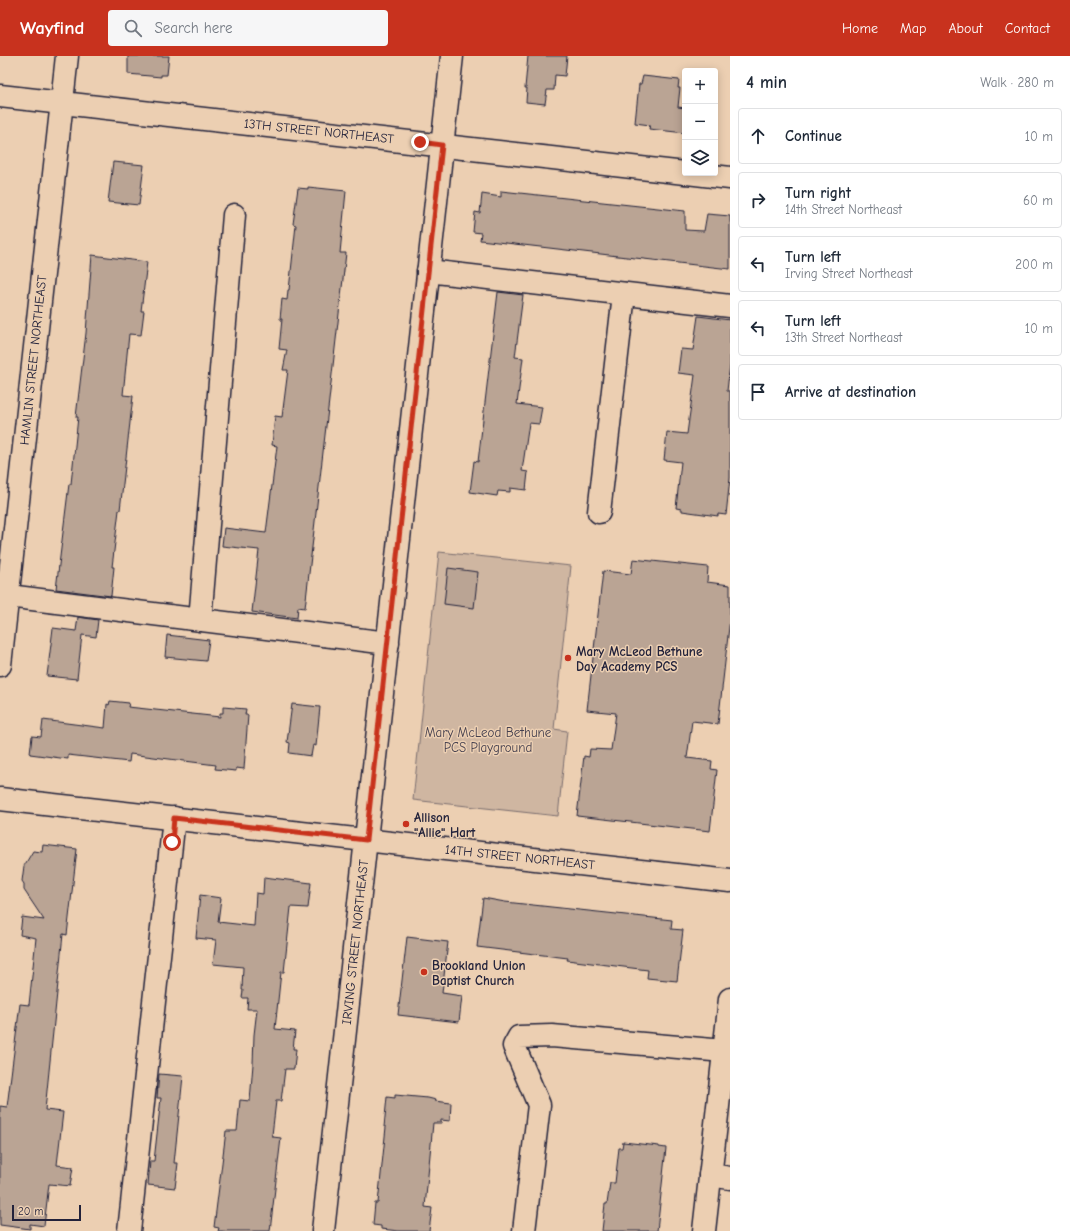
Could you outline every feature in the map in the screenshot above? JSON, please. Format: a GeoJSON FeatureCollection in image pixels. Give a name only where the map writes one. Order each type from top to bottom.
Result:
{"type":"FeatureCollection","features":[{"type":"Feature","properties":{"kind":"street","name":"HAMLIN STREET NORTHEAST"},"geometry":{"type":"LineString","coordinates":[[0,665],[67,56]]}},
{"type":"Feature","properties":{"kind":"street","name":"IRVING STREET NORTHEAST"},"geometry":{"type":"LineString","coordinates":[[323,1231],[452,56]]}},
{"type":"Feature","properties":{"kind":"street","name":"13TH STREET NORTHEAST"},"geometry":{"type":"LineString","coordinates":[[0,96],[682,173]]}},
{"type":"Feature","properties":{"kind":"street","name":"13TH STREET NORTHEAST"},"geometry":{"type":"LineString","coordinates":[[712,176],[730,178]]}},
{"type":"Feature","properties":{"kind":"street"},"geometry":{"type":"LineString","coordinates":[[200,620],[234,214]]}},
{"type":"Feature","properties":{"kind":"street"},"geometry":{"type":"LineString","coordinates":[[428,271],[730,306]]}},
{"type":"Feature","properties":{"kind":"street"},"geometry":{"type":"LineString","coordinates":[[599,512],[624,294]]}},
{"type":"Feature","properties":{"kind":"street"},"geometry":{"type":"LineString","coordinates":[[8,596],[388,643]]}},
{"type":"Feature","properties":{"kind":"street","name":"14TH STREET NORTHEAST"},"geometry":{"type":"LineString","coordinates":[[0,799],[730,881]]}},
{"type":"Feature","properties":{"kind":"street"},"geometry":{"type":"LineString","coordinates":[[129,1231],[174,818]]}},
{"type":"Feature","properties":{"kind":"street"},"geometry":{"type":"LineString","coordinates":[[704,1231],[720,1177],[724,1050],[730,999]]}},
{"type":"Feature","properties":{"kind":"street"},"geometry":{"type":"LineString","coordinates":[[524,1231],[539,1105],[514,1046],[519,1037],[552,1036],[724,1050]]}},
{"type":"Feature","properties":{"kind":"green space","name":"Mary McLeod Bethune PCS Playground"},"geometry":{"type":"Polygon","coordinates":[[[439,552],[571,566],[554,729],[567,731],[558,816],[413,800],[439,552]]]}},
{"type":"Feature","properties":{"kind":"building"},"geometry":{"type":"Polygon","coordinates":[[[128,56],[169,56],[167,75],[161,75],[161,77],[128,74],[128,56]]]}},
{"type":"Feature","properties":{"kind":"building"},"geometry":{"type":"Polygon","coordinates":[[[528,56],[567,56],[565,76],[555,75],[554,90],[547,90],[545,104],[526,102],[527,88],[525,88],[528,56]]]}},
{"type":"Feature","properties":{"kind":"building"},"geometry":{"type":"Polygon","coordinates":[[[643,76],[679,80],[678,88],[680,88],[678,107],[682,108],[682,133],[649,129],[650,125],[635,123],[639,84],[641,84],[643,76]]]}},
{"type":"Feature","properties":{"kind":"building"},"geometry":{"type":"Polygon","coordinates":[[[113,162],[144,165],[139,205],[108,202],[113,162]]]}},
{"type":"Feature","properties":{"kind":"building"},"geometry":{"type":"Polygon","coordinates":[[[308,187],[346,191],[340,253],[346,253],[305,608],[298,607],[297,618],[252,612],[259,550],[222,546],[224,528],[266,533],[277,446],[272,445],[275,416],[282,417],[288,370],[283,370],[287,350],[279,349],[282,299],[287,300],[289,290],[296,225],[293,224],[298,188],[308,189],[308,187]]]}},
{"type":"Feature","properties":{"kind":"building"},"geometry":{"type":"Polygon","coordinates":[[[501,191],[685,211],[685,230],[704,231],[707,214],[730,216],[730,269],[480,240],[481,233],[473,232],[475,212],[480,213],[482,194],[501,197],[501,191]]]}},
{"type":"Feature","properties":{"kind":"building"},"geometry":{"type":"Polygon","coordinates":[[[92,255],[147,262],[141,311],[144,311],[141,335],[129,334],[123,395],[133,396],[112,567],[114,567],[111,596],[56,589],[69,484],[71,484],[92,255]]]}},
{"type":"Feature","properties":{"kind":"building"},"geometry":{"type":"Polygon","coordinates":[[[498,292],[523,295],[515,357],[523,358],[517,404],[542,407],[539,424],[529,423],[522,471],[528,472],[526,490],[510,488],[510,492],[498,491],[497,496],[470,492],[474,461],[478,462],[498,292]]]}},
{"type":"Feature","properties":{"kind":"building"},"geometry":{"type":"Polygon","coordinates":[[[698,316],[730,320],[730,364],[727,391],[730,391],[730,478],[726,515],[718,514],[718,516],[682,511],[682,509],[676,508],[681,462],[664,460],[667,432],[687,434],[695,375],[678,373],[681,349],[693,350],[698,316]]]}},
{"type":"Feature","properties":{"kind":"building"},"geometry":{"type":"Polygon","coordinates":[[[633,559],[708,567],[707,582],[730,585],[730,618],[718,724],[692,721],[687,758],[712,761],[711,769],[717,770],[710,831],[577,816],[584,756],[589,757],[590,749],[611,750],[616,713],[587,710],[603,571],[631,574],[633,559]]]}},
{"type":"Feature","properties":{"kind":"building"},"geometry":{"type":"Polygon","coordinates":[[[448,568],[478,572],[474,608],[444,604],[448,568]]]}},
{"type":"Feature","properties":{"kind":"building"},"geometry":{"type":"Polygon","coordinates":[[[78,617],[98,620],[96,637],[82,635],[77,679],[47,676],[53,628],[76,631],[78,617]]]}},
{"type":"Feature","properties":{"kind":"building"},"geometry":{"type":"Polygon","coordinates":[[[167,635],[209,640],[206,661],[165,657],[167,635]]]}},
{"type":"Feature","properties":{"kind":"building"},"geometry":{"type":"Polygon","coordinates":[[[110,701],[129,703],[128,707],[220,717],[220,713],[223,713],[223,707],[246,709],[245,715],[248,715],[244,769],[236,768],[236,771],[215,769],[216,765],[130,754],[129,762],[68,755],[68,759],[30,754],[32,736],[41,737],[43,720],[105,728],[107,704],[109,705],[110,701]]]}},
{"type":"Feature","properties":{"kind":"building"},"geometry":{"type":"Polygon","coordinates":[[[292,704],[320,707],[316,746],[313,745],[311,756],[289,753],[290,743],[287,742],[292,704]]]}},
{"type":"Feature","properties":{"kind":"building"},"geometry":{"type":"Polygon","coordinates":[[[43,845],[77,849],[67,935],[63,934],[45,1110],[63,1112],[57,1165],[73,1167],[70,1186],[49,1184],[44,1226],[30,1224],[30,1229],[0,1225],[0,1106],[7,1107],[20,1004],[29,1005],[36,938],[20,935],[22,917],[44,920],[24,890],[24,884],[22,881],[24,866],[33,851],[42,852],[43,845]]]}},
{"type":"Feature","properties":{"kind":"building"},"geometry":{"type":"Polygon","coordinates":[[[264,877],[311,883],[308,908],[291,907],[284,972],[281,972],[275,1029],[295,1031],[293,1049],[296,1049],[294,1069],[285,1069],[281,1101],[276,1101],[272,1135],[273,1137],[281,1138],[270,1231],[218,1231],[219,1228],[214,1227],[226,1131],[237,1131],[240,1100],[250,1101],[257,1009],[247,1009],[248,998],[242,998],[243,967],[213,964],[216,940],[196,938],[200,895],[221,898],[218,922],[254,926],[256,893],[263,894],[264,877]]]}},
{"type":"Feature","properties":{"kind":"building"},"geometry":{"type":"Polygon","coordinates":[[[483,898],[505,902],[672,920],[671,929],[683,930],[677,981],[647,978],[648,970],[567,960],[568,958],[477,947],[483,898]]]}},
{"type":"Feature","properties":{"kind":"building","name":"Brookland Union Baptist Church"},"geometry":{"type":"Polygon","coordinates":[[[407,937],[448,942],[442,993],[462,996],[459,1022],[398,1015],[407,937]]]}},
{"type":"Feature","properties":{"kind":"building"},"geometry":{"type":"Polygon","coordinates":[[[159,1074],[183,1076],[174,1163],[178,1163],[175,1188],[148,1185],[150,1161],[154,1161],[161,1098],[157,1098],[159,1074]]]}},
{"type":"Feature","properties":{"kind":"building"},"geometry":{"type":"Polygon","coordinates":[[[395,1095],[428,1098],[436,1100],[435,1101],[451,1103],[450,1121],[441,1120],[441,1123],[433,1123],[425,1207],[432,1208],[429,1231],[399,1231],[381,1229],[381,1226],[373,1225],[375,1203],[378,1203],[386,1127],[384,1127],[387,1097],[395,1098],[395,1095]]]}},
{"type":"Feature","properties":{"kind":"building"},"geometry":{"type":"Polygon","coordinates":[[[623,1142],[666,1148],[657,1231],[602,1231],[605,1204],[607,1204],[610,1183],[615,1183],[619,1148],[622,1148],[623,1142]]]}},
{"type":"Feature","properties":{"kind":"place","name":"Mary McLeod Bethune Day Academy PCS"},"geometry":{"type":"Point","coordinates":[568,658]}},
{"type":"Feature","properties":{"kind":"place","name":"Allison \"Allie\" Hart"},"geometry":{"type":"Point","coordinates":[406,824]}},
{"type":"Feature","properties":{"kind":"place","name":"Brookland Union Baptist Church"},"geometry":{"type":"Point","coordinates":[424,972]}},
{"type":"Feature","properties":{"kind":"route"},"geometry":{"type":"LineString","coordinates":[[172,842],[174,818],[366,840],[442,145],[420,142]]}}]}
